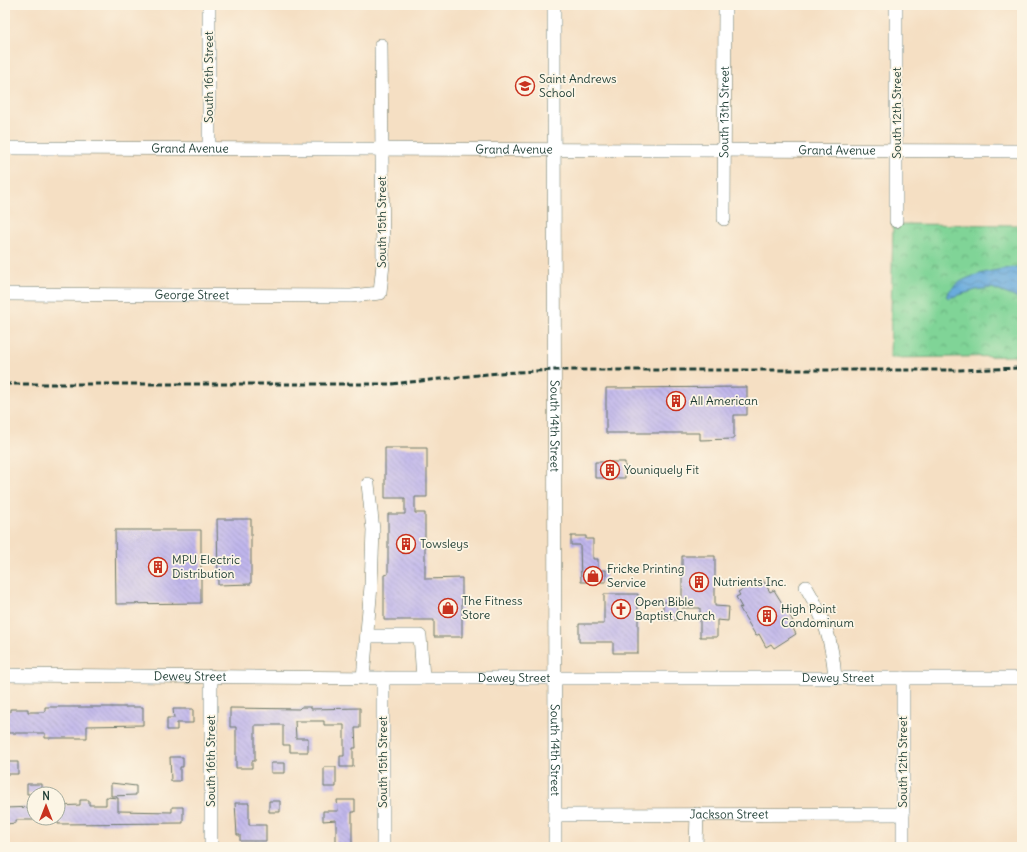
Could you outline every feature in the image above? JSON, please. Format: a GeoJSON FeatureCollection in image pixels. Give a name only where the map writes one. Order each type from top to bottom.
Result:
{"type":"FeatureCollection","features":[{"type":"Feature","properties":{"kind":"street","name":"South 16th Street"},"geometry":{"type":"LineString","coordinates":[[209,5],[209,149]]}},
{"type":"Feature","properties":{"kind":"street","name":"South 14th Street"},"geometry":{"type":"LineString","coordinates":[[554,5],[555,847]]}},
{"type":"Feature","properties":{"kind":"street","name":"South 13th Street"},"geometry":{"type":"LineString","coordinates":[[724,219],[725,5]]}},
{"type":"Feature","properties":{"kind":"street","name":"South 12th Street"},"geometry":{"type":"LineString","coordinates":[[896,5],[896,221]]}},
{"type":"Feature","properties":{"kind":"street","name":"South 15th Street"},"geometry":{"type":"LineString","coordinates":[[380,293],[383,264],[381,45]]}},
{"type":"Feature","properties":{"kind":"street","name":"Grand Avenue"},"geometry":{"type":"LineString","coordinates":[[5,148],[1022,151]]}},
{"type":"Feature","properties":{"kind":"street","name":"George Street"},"geometry":{"type":"LineString","coordinates":[[5,294],[351,296],[380,293]]}},
{"type":"Feature","properties":{"kind":"street"},"geometry":{"type":"LineString","coordinates":[[363,678],[371,586],[373,530],[368,484]]}},
{"type":"Feature","properties":{"kind":"street"},"geometry":{"type":"LineString","coordinates":[[806,587],[821,612],[825,624],[832,650],[835,678]]}},
{"type":"Feature","properties":{"kind":"street"},"geometry":{"type":"LineString","coordinates":[[367,636],[420,636],[423,678]]}},
{"type":"Feature","properties":{"kind":"street","name":"Dewey Street"},"geometry":{"type":"LineString","coordinates":[[5,675],[363,678],[1022,678]]}},
{"type":"Feature","properties":{"kind":"street","name":"South 16th Street"},"geometry":{"type":"LineString","coordinates":[[211,676],[211,847]]}},
{"type":"Feature","properties":{"kind":"street","name":"South 15th Street"},"geometry":{"type":"LineString","coordinates":[[383,678],[383,847]]}},
{"type":"Feature","properties":{"kind":"street","name":"South 12th Street"},"geometry":{"type":"LineString","coordinates":[[903,678],[903,847]]}},
{"type":"Feature","properties":{"kind":"street"},"geometry":{"type":"LineString","coordinates":[[696,847],[697,814]]}},
{"type":"Feature","properties":{"kind":"street","name":"Jackson Street"},"geometry":{"type":"LineString","coordinates":[[555,815],[903,814]]}},
{"type":"Feature","properties":{"kind":"green space"},"geometry":{"type":"Polygon","coordinates":[[[893,224],[1022,225],[1022,356],[890,358],[893,224]]]}},
{"type":"Feature","properties":{"kind":"water"},"geometry":{"type":"Polygon","coordinates":[[[1022,266],[1022,300],[992,288],[976,290],[949,298],[946,296],[952,288],[969,277],[991,271],[1022,266]]]}},
{"type":"Feature","properties":{"kind":"building","name":"All American"},"geometry":{"type":"Polygon","coordinates":[[[747,387],[747,415],[734,415],[734,439],[700,440],[700,433],[606,433],[606,388],[747,387]]]}},
{"type":"Feature","properties":{"kind":"building","name":"Towsleys"},"geometry":{"type":"Polygon","coordinates":[[[385,448],[427,448],[427,497],[415,497],[415,513],[425,513],[425,579],[462,578],[462,637],[434,637],[434,620],[384,620],[384,575],[388,574],[388,514],[405,514],[405,498],[385,498],[385,448]]]}},
{"type":"Feature","properties":{"kind":"building","name":"Youniquely Fit"},"geometry":{"type":"Polygon","coordinates":[[[595,462],[625,462],[625,478],[595,478],[595,462]]]}},
{"type":"Feature","properties":{"kind":"building"},"geometry":{"type":"Polygon","coordinates":[[[217,519],[251,519],[251,584],[218,585],[217,519]]]}},
{"type":"Feature","properties":{"kind":"building","name":"MPU Electric Distribution"},"geometry":{"type":"Polygon","coordinates":[[[115,530],[201,530],[201,603],[116,604],[115,530]]]}},
{"type":"Feature","properties":{"kind":"building"},"geometry":{"type":"Polygon","coordinates":[[[571,536],[586,536],[586,539],[593,539],[593,559],[598,559],[598,570],[606,570],[606,582],[581,582],[580,545],[571,545],[571,536]]]}},
{"type":"Feature","properties":{"kind":"building","name":"Nutrients Inc."},"geometry":{"type":"Polygon","coordinates":[[[682,556],[715,556],[715,606],[729,607],[728,621],[717,620],[717,637],[700,637],[700,608],[682,608],[682,556]]]}},
{"type":"Feature","properties":{"kind":"building","name":"High Point Condominum"},"geometry":{"type":"Polygon","coordinates":[[[763,580],[770,592],[774,590],[793,621],[790,623],[796,634],[774,648],[771,644],[766,647],[759,634],[756,636],[739,607],[742,608],[736,597],[740,595],[738,592],[755,582],[757,584],[763,580]]]}},
{"type":"Feature","properties":{"kind":"building","name":"Open Bible Baptist Church"},"geometry":{"type":"Polygon","coordinates":[[[604,594],[638,594],[638,653],[613,653],[613,642],[579,642],[579,624],[604,624],[604,594]]]}},
{"type":"Feature","properties":{"kind":"building"},"geometry":{"type":"Polygon","coordinates":[[[663,602],[677,602],[677,620],[663,620],[663,602]]]}},
{"type":"Feature","properties":{"kind":"building"},"geometry":{"type":"Polygon","coordinates":[[[45,707],[143,707],[143,725],[87,726],[87,738],[45,738],[45,733],[8,733],[6,712],[10,712],[10,709],[28,709],[28,712],[45,712],[45,707]]]}},
{"type":"Feature","properties":{"kind":"building"},"geometry":{"type":"Polygon","coordinates":[[[301,707],[311,707],[311,709],[360,708],[360,728],[355,728],[356,748],[353,748],[353,767],[340,767],[340,756],[344,756],[344,725],[324,725],[324,721],[295,721],[296,738],[308,738],[308,752],[290,752],[290,745],[283,745],[283,725],[255,725],[255,761],[252,761],[252,768],[236,768],[236,727],[230,727],[230,708],[299,709],[301,707]]]}},
{"type":"Feature","properties":{"kind":"building"},"geometry":{"type":"Polygon","coordinates":[[[173,709],[193,709],[193,723],[177,723],[177,730],[167,730],[167,718],[174,718],[173,709]]]}},
{"type":"Feature","properties":{"kind":"building"},"geometry":{"type":"Polygon","coordinates":[[[170,757],[183,757],[183,767],[180,767],[180,781],[171,781],[170,757]]]}},
{"type":"Feature","properties":{"kind":"building"},"geometry":{"type":"Polygon","coordinates":[[[5,762],[18,762],[18,774],[5,774],[5,762]]]}},
{"type":"Feature","properties":{"kind":"building"},"geometry":{"type":"Polygon","coordinates":[[[271,763],[285,763],[285,773],[271,773],[271,763]]]}},
{"type":"Feature","properties":{"kind":"building"},"geometry":{"type":"Polygon","coordinates":[[[324,767],[336,767],[336,787],[324,787],[324,767]]]}},
{"type":"Feature","properties":{"kind":"building"},"geometry":{"type":"Polygon","coordinates":[[[111,783],[136,786],[136,795],[111,796],[111,783]]]}},
{"type":"Feature","properties":{"kind":"building"},"geometry":{"type":"Polygon","coordinates":[[[27,784],[42,784],[42,786],[27,786],[27,784]]]}},
{"type":"Feature","properties":{"kind":"building"},"geometry":{"type":"Polygon","coordinates":[[[106,797],[118,798],[118,811],[172,812],[172,807],[183,807],[183,823],[66,824],[66,806],[80,805],[80,800],[89,800],[89,805],[106,805],[106,797]]]}},
{"type":"Feature","properties":{"kind":"building"},"geometry":{"type":"Polygon","coordinates":[[[337,800],[355,800],[355,812],[352,812],[352,847],[336,847],[336,820],[323,821],[323,811],[338,811],[337,800]]]}},
{"type":"Feature","properties":{"kind":"building"},"geometry":{"type":"Polygon","coordinates":[[[269,801],[280,801],[280,812],[269,812],[269,801]]]}},
{"type":"Feature","properties":{"kind":"building"},"geometry":{"type":"Polygon","coordinates":[[[235,803],[249,803],[249,825],[266,825],[266,841],[240,841],[240,835],[237,835],[235,803]]]}},
{"type":"Feature","properties":{"kind":"building"},"geometry":{"type":"Polygon","coordinates":[[[26,807],[26,820],[16,820],[16,823],[6,824],[5,808],[26,807]]]}},
{"type":"Feature","properties":{"kind":"railway"},"geometry":{"type":"LineString","coordinates":[[5,384],[391,384],[498,373],[555,370],[960,370],[1022,368]]}},
{"type":"Feature","properties":{"kind":"place","name":"Saint Andrews School"},"geometry":{"type":"Point","coordinates":[525,86]}},
{"type":"Feature","properties":{"kind":"place","name":"All American"},"geometry":{"type":"Point","coordinates":[676,401]}},
{"type":"Feature","properties":{"kind":"place","name":"Youniquely Fit"},"geometry":{"type":"Point","coordinates":[610,470]}},
{"type":"Feature","properties":{"kind":"place","name":"Towsleys"},"geometry":{"type":"Point","coordinates":[406,544]}},
{"type":"Feature","properties":{"kind":"place","name":"MPU Electric Distribution"},"geometry":{"type":"Point","coordinates":[158,567]}},
{"type":"Feature","properties":{"kind":"place","name":"Fricke Printing Service"},"geometry":{"type":"Point","coordinates":[593,576]}},
{"type":"Feature","properties":{"kind":"place","name":"Nutrients Inc."},"geometry":{"type":"Point","coordinates":[699,582]}},
{"type":"Feature","properties":{"kind":"place","name":"The Fitness Store"},"geometry":{"type":"Point","coordinates":[448,608]}},
{"type":"Feature","properties":{"kind":"place","name":"Open Bible Baptist Church"},"geometry":{"type":"Point","coordinates":[621,609]}},
{"type":"Feature","properties":{"kind":"place","name":"High Point Condominum"},"geometry":{"type":"Point","coordinates":[767,616]}}]}
